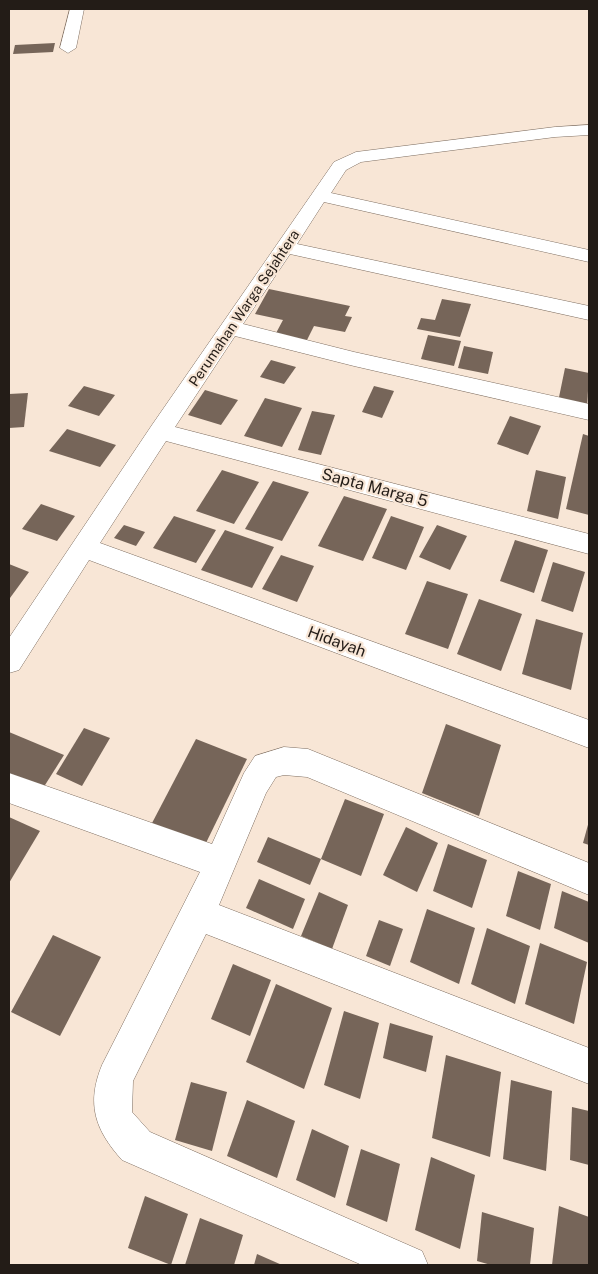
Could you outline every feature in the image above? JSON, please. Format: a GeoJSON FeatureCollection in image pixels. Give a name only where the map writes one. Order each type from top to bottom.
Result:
{"type":"FeatureCollection","features":[{"type":"Feature","properties":{"kind":"street"},"geometry":{"type":"LineString","coordinates":[[68,48],[77,9]]}},
{"type":"Feature","properties":{"kind":"street","name":"Perumahan Warga Sejahtera"},"geometry":{"type":"LineString","coordinates":[[9,661],[85,548],[160,431],[340,166],[356,157],[555,132],[589,132]]}},
{"type":"Feature","properties":{"kind":"street"},"geometry":{"type":"LineString","coordinates":[[320,196],[589,256]]}},
{"type":"Feature","properties":{"kind":"street"},"geometry":{"type":"LineString","coordinates":[[286,246],[589,313]]}},
{"type":"Feature","properties":{"kind":"street"},"geometry":{"type":"LineString","coordinates":[[230,328],[354,359],[589,412]]}},
{"type":"Feature","properties":{"kind":"street","name":"Sapta Marga 5"},"geometry":{"type":"LineString","coordinates":[[160,431],[589,544]]}},
{"type":"Feature","properties":{"kind":"street","name":"Hidayah"},"geometry":{"type":"LineString","coordinates":[[85,548],[589,734]]}},
{"type":"Feature","properties":{"kind":"street"},"geometry":{"type":"LineString","coordinates":[[408,1265],[136,1146],[118,1128],[110,1106],[115,1078],[198,914],[255,783],[266,766],[284,761],[308,763],[589,879]]}},
{"type":"Feature","properties":{"kind":"street"},"geometry":{"type":"LineString","coordinates":[[9,788],[220,862]]}},
{"type":"Feature","properties":{"kind":"street"},"geometry":{"type":"LineString","coordinates":[[198,914],[589,1066]]}},
{"type":"Feature","properties":{"kind":"building"},"geometry":{"type":"Polygon","coordinates":[[[55,43],[53,52],[13,54],[15,45],[55,43]]]}},
{"type":"Feature","properties":{"kind":"building"},"geometry":{"type":"Polygon","coordinates":[[[269,289],[350,306],[345,316],[352,317],[345,332],[314,326],[306,342],[275,335],[283,320],[255,314],[269,289]]]}},
{"type":"Feature","properties":{"kind":"building"},"geometry":{"type":"Polygon","coordinates":[[[442,299],[471,304],[460,337],[417,329],[421,318],[435,320],[442,299]]]}},
{"type":"Feature","properties":{"kind":"building"},"geometry":{"type":"Polygon","coordinates":[[[428,335],[461,341],[454,366],[421,359],[428,335]]]}},
{"type":"Feature","properties":{"kind":"building"},"geometry":{"type":"Polygon","coordinates":[[[464,346],[493,352],[488,374],[458,368],[464,346]]]}},
{"type":"Feature","properties":{"kind":"building"},"geometry":{"type":"Polygon","coordinates":[[[271,360],[296,367],[284,384],[260,377],[271,360]]]}},
{"type":"Feature","properties":{"kind":"building"},"geometry":{"type":"Polygon","coordinates":[[[565,368],[589,373],[587,409],[558,402],[565,368]]]}},
{"type":"Feature","properties":{"kind":"building"},"geometry":{"type":"Polygon","coordinates":[[[84,386],[115,395],[99,416],[68,406],[84,386]]]}},
{"type":"Feature","properties":{"kind":"building"},"geometry":{"type":"Polygon","coordinates":[[[374,386],[394,391],[382,418],[362,412],[374,386]]]}},
{"type":"Feature","properties":{"kind":"building"},"geometry":{"type":"Polygon","coordinates":[[[205,390],[238,400],[221,425],[188,415],[205,390]]]}},
{"type":"Feature","properties":{"kind":"building"},"geometry":{"type":"Polygon","coordinates":[[[28,393],[24,427],[9,428],[9,394],[28,393]]]}},
{"type":"Feature","properties":{"kind":"building"},"geometry":{"type":"Polygon","coordinates":[[[265,398],[302,408],[282,447],[244,436],[265,398]]]}},
{"type":"Feature","properties":{"kind":"building"},"geometry":{"type":"Polygon","coordinates":[[[312,411],[335,415],[321,455],[298,450],[312,411]]]}},
{"type":"Feature","properties":{"kind":"building"},"geometry":{"type":"Polygon","coordinates":[[[510,416],[541,426],[528,455],[497,444],[510,416]]]}},
{"type":"Feature","properties":{"kind":"building"},"geometry":{"type":"Polygon","coordinates":[[[67,429],[116,445],[100,467],[49,451],[67,429]]]}},
{"type":"Feature","properties":{"kind":"building"},"geometry":{"type":"Polygon","coordinates":[[[583,434],[589,436],[589,515],[566,509],[583,434]]]}},
{"type":"Feature","properties":{"kind":"building"},"geometry":{"type":"Polygon","coordinates":[[[222,470],[259,482],[234,524],[196,511],[222,470]]]}},
{"type":"Feature","properties":{"kind":"building"},"geometry":{"type":"Polygon","coordinates":[[[536,470],[566,477],[558,519],[527,511],[536,470]]]}},
{"type":"Feature","properties":{"kind":"building"},"geometry":{"type":"Polygon","coordinates":[[[273,481],[309,492],[282,541],[245,529],[273,481]]]}},
{"type":"Feature","properties":{"kind":"building"},"geometry":{"type":"Polygon","coordinates":[[[344,496],[387,509],[363,561],[318,546],[344,496]]]}},
{"type":"Feature","properties":{"kind":"building"},"geometry":{"type":"Polygon","coordinates":[[[41,504],[75,516],[57,541],[22,529],[41,504]]]}},
{"type":"Feature","properties":{"kind":"building"},"geometry":{"type":"Polygon","coordinates":[[[174,516],[216,530],[196,563],[153,548],[174,516]]]}},
{"type":"Feature","properties":{"kind":"building"},"geometry":{"type":"Polygon","coordinates":[[[391,516],[424,527],[406,570],[372,558],[391,516]]]}},
{"type":"Feature","properties":{"kind":"building"},"geometry":{"type":"Polygon","coordinates":[[[124,525],[145,532],[136,546],[114,538],[124,525]]]}},
{"type":"Feature","properties":{"kind":"building"},"geometry":{"type":"Polygon","coordinates":[[[437,525],[467,536],[450,570],[419,557],[437,525]]]}},
{"type":"Feature","properties":{"kind":"building"},"geometry":{"type":"Polygon","coordinates":[[[225,530],[274,547],[252,588],[201,570],[225,530]]]}},
{"type":"Feature","properties":{"kind":"building"},"geometry":{"type":"Polygon","coordinates":[[[515,540],[548,550],[534,593],[500,581],[515,540]]]}},
{"type":"Feature","properties":{"kind":"building"},"geometry":{"type":"Polygon","coordinates":[[[281,555],[314,566],[297,602],[262,589],[281,555]]]}},
{"type":"Feature","properties":{"kind":"building"},"geometry":{"type":"Polygon","coordinates":[[[553,562],[585,572],[573,612],[541,601],[553,562]]]}},
{"type":"Feature","properties":{"kind":"building"},"geometry":{"type":"Polygon","coordinates":[[[9,564],[29,572],[10,598],[9,597],[9,564]]]}},
{"type":"Feature","properties":{"kind":"building"},"geometry":{"type":"Polygon","coordinates":[[[427,581],[468,594],[448,649],[405,634],[427,581]]]}},
{"type":"Feature","properties":{"kind":"building"},"geometry":{"type":"Polygon","coordinates":[[[479,599],[522,614],[501,671],[457,654],[479,599]]]}},
{"type":"Feature","properties":{"kind":"building"},"geometry":{"type":"Polygon","coordinates":[[[536,619],[583,633],[571,690],[522,674],[536,619]]]}},
{"type":"Feature","properties":{"kind":"building"},"geometry":{"type":"Polygon","coordinates":[[[446,724],[501,745],[479,816],[422,793],[446,724]]]}},
{"type":"Feature","properties":{"kind":"building"},"geometry":{"type":"Polygon","coordinates":[[[84,728],[110,738],[82,786],[56,774],[84,728]]]}},
{"type":"Feature","properties":{"kind":"building"},"geometry":{"type":"Polygon","coordinates":[[[9,732],[64,755],[40,793],[9,779],[9,732]]]}},
{"type":"Feature","properties":{"kind":"building"},"geometry":{"type":"Polygon","coordinates":[[[196,739],[247,759],[204,847],[151,825],[196,739]]]}},
{"type":"Feature","properties":{"kind":"building"},"geometry":{"type":"Polygon","coordinates":[[[345,799],[384,814],[361,876],[321,859],[345,799]]]}},
{"type":"Feature","properties":{"kind":"building"},"geometry":{"type":"Polygon","coordinates":[[[9,817],[40,831],[9,883],[9,817]]]}},
{"type":"Feature","properties":{"kind":"building"},"geometry":{"type":"Polygon","coordinates":[[[589,821],[589,845],[583,843],[589,821]]]}},
{"type":"Feature","properties":{"kind":"building"},"geometry":{"type":"Polygon","coordinates":[[[406,827],[438,843],[417,892],[383,875],[406,827]]]}},
{"type":"Feature","properties":{"kind":"building"},"geometry":{"type":"Polygon","coordinates":[[[268,837],[321,859],[310,885],[257,862],[268,837]]]}},
{"type":"Feature","properties":{"kind":"building"},"geometry":{"type":"Polygon","coordinates":[[[448,844],[487,860],[472,908],[433,891],[448,844]]]}},
{"type":"Feature","properties":{"kind":"building"},"geometry":{"type":"Polygon","coordinates":[[[518,871],[551,884],[540,930],[506,916],[518,871]]]}},
{"type":"Feature","properties":{"kind":"building"},"geometry":{"type":"Polygon","coordinates":[[[259,879],[305,899],[293,929],[246,908],[259,879]]]}},
{"type":"Feature","properties":{"kind":"building"},"geometry":{"type":"Polygon","coordinates":[[[562,891],[589,902],[589,943],[554,928],[562,891]]]}},
{"type":"Feature","properties":{"kind":"building"},"geometry":{"type":"Polygon","coordinates":[[[319,892],[348,905],[332,949],[301,936],[319,892]]]}},
{"type":"Feature","properties":{"kind":"building"},"geometry":{"type":"Polygon","coordinates":[[[427,909],[475,928],[459,984],[410,962],[427,909]]]}},
{"type":"Feature","properties":{"kind":"building"},"geometry":{"type":"Polygon","coordinates":[[[379,920],[403,929],[390,966],[366,956],[379,920]]]}},
{"type":"Feature","properties":{"kind":"building"},"geometry":{"type":"Polygon","coordinates":[[[487,928],[530,946],[515,1004],[471,984],[487,928]]]}},
{"type":"Feature","properties":{"kind":"building"},"geometry":{"type":"Polygon","coordinates":[[[53,935],[101,957],[60,1036],[11,1012],[53,935]]]}},
{"type":"Feature","properties":{"kind":"building"},"geometry":{"type":"Polygon","coordinates":[[[540,943],[587,962],[574,1024],[525,1004],[540,943]]]}},
{"type":"Feature","properties":{"kind":"building"},"geometry":{"type":"Polygon","coordinates":[[[233,964],[271,980],[250,1036],[211,1019],[233,964]]]}},
{"type":"Feature","properties":{"kind":"building"},"geometry":{"type":"Polygon","coordinates":[[[276,984],[332,1008],[304,1089],[246,1062],[276,984]]]}},
{"type":"Feature","properties":{"kind":"building"},"geometry":{"type":"Polygon","coordinates":[[[344,1011],[379,1023],[360,1099],[324,1085],[344,1011]]]}},
{"type":"Feature","properties":{"kind":"building"},"geometry":{"type":"Polygon","coordinates":[[[390,1023],[433,1036],[426,1072],[383,1058],[390,1023]]]}},
{"type":"Feature","properties":{"kind":"building"},"geometry":{"type":"Polygon","coordinates":[[[446,1055],[501,1072],[490,1157],[432,1138],[446,1055]]]}},
{"type":"Feature","properties":{"kind":"building"},"geometry":{"type":"Polygon","coordinates":[[[511,1080],[552,1091],[546,1171],[503,1159],[511,1080]]]}},
{"type":"Feature","properties":{"kind":"building"},"geometry":{"type":"Polygon","coordinates":[[[191,1082],[227,1092],[212,1151],[175,1140],[191,1082]]]}},
{"type":"Feature","properties":{"kind":"building"},"geometry":{"type":"Polygon","coordinates":[[[247,1100],[295,1121],[277,1178],[227,1156],[247,1100]]]}},
{"type":"Feature","properties":{"kind":"building"},"geometry":{"type":"Polygon","coordinates":[[[572,1107],[589,1111],[589,1165],[570,1160],[572,1107]]]}},
{"type":"Feature","properties":{"kind":"building"},"geometry":{"type":"Polygon","coordinates":[[[312,1129],[349,1146],[335,1198],[296,1180],[312,1129]]]}},
{"type":"Feature","properties":{"kind":"building"},"geometry":{"type":"Polygon","coordinates":[[[361,1149],[400,1164],[387,1222],[346,1205],[361,1149]]]}},
{"type":"Feature","properties":{"kind":"building"},"geometry":{"type":"Polygon","coordinates":[[[431,1157],[475,1175],[460,1249],[415,1230],[431,1157]]]}},
{"type":"Feature","properties":{"kind":"building"},"geometry":{"type":"Polygon","coordinates":[[[145,1196],[188,1214],[171,1265],[128,1248],[145,1196]]]}},
{"type":"Feature","properties":{"kind":"building"},"geometry":{"type":"Polygon","coordinates":[[[559,1206],[589,1217],[589,1265],[552,1265],[559,1206]]]}},
{"type":"Feature","properties":{"kind":"building"},"geometry":{"type":"Polygon","coordinates":[[[482,1212],[534,1228],[530,1265],[491,1265],[477,1261],[482,1212]]]}},
{"type":"Feature","properties":{"kind":"building"},"geometry":{"type":"Polygon","coordinates":[[[200,1218],[243,1235],[234,1265],[185,1265],[200,1218]]]}},
{"type":"Feature","properties":{"kind":"building"},"geometry":{"type":"Polygon","coordinates":[[[257,1254],[282,1265],[254,1265],[257,1254]]]}}]}
